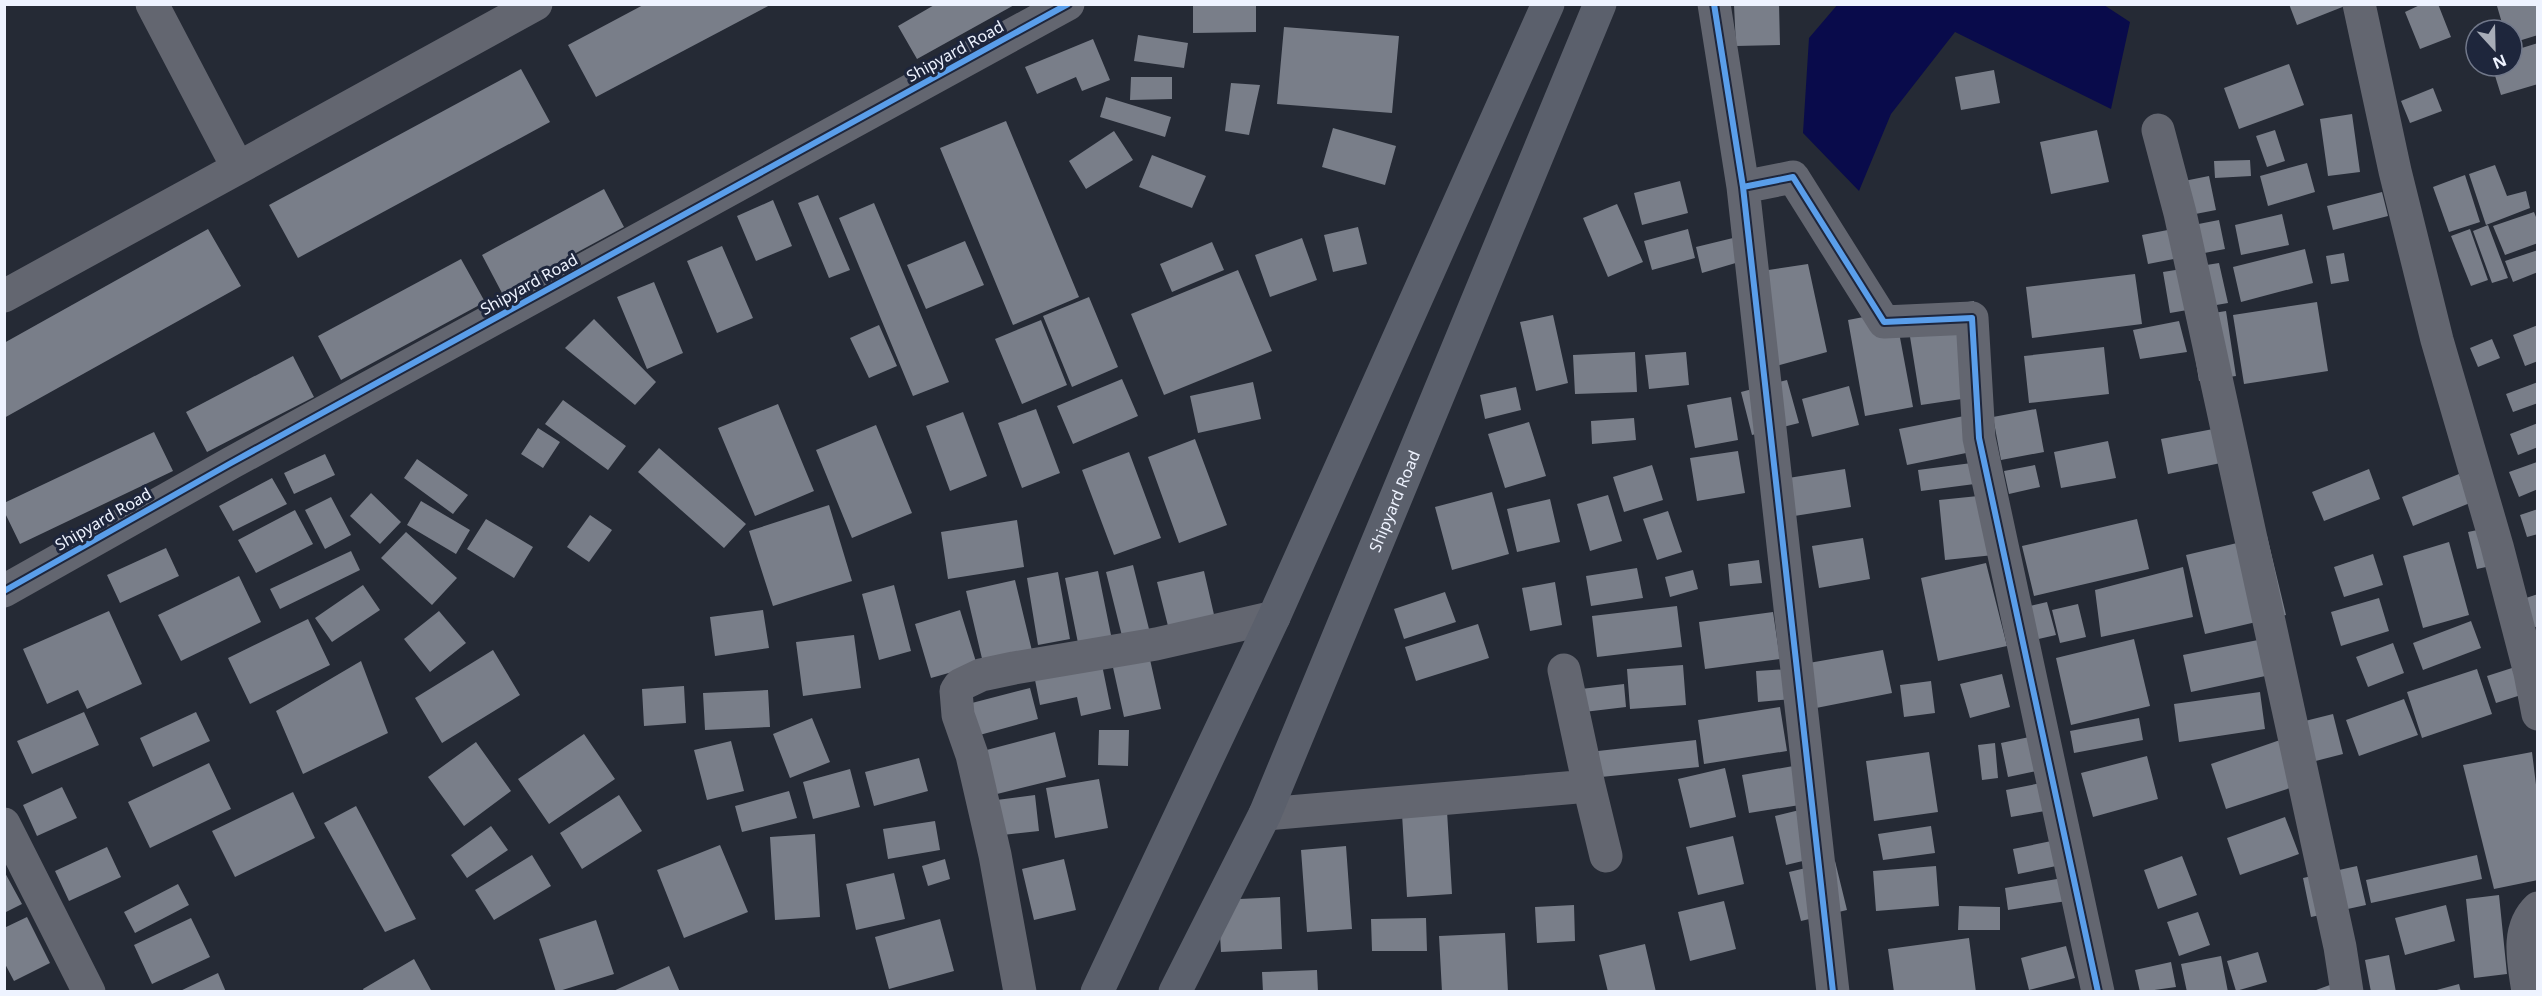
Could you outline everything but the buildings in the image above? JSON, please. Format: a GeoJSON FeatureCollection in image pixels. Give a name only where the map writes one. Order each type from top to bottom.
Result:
{"type":"FeatureCollection","features":[{"type":"Feature","properties":{"kind":"main road"},"geometry":{"type":"LineString","coordinates":[[1097,992],[1274,617],[1548,4]]}},
{"type":"Feature","properties":{"kind":"main road","name":"Shipyard Road"},"geometry":{"type":"LineString","coordinates":[[1175,992],[1264,814],[1600,4]]}},
{"type":"Feature","properties":{"kind":"street"},"geometry":{"type":"LineString","coordinates":[[152,4],[237,168]]}},
{"type":"Feature","properties":{"kind":"street"},"geometry":{"type":"LineString","coordinates":[[4,296],[536,4]]}},
{"type":"Feature","properties":{"kind":"street","name":"Shipyard Road"},"geometry":{"type":"LineString","coordinates":[[4,591],[252,451],[1068,4]]}},
{"type":"Feature","properties":{"kind":"street"},"geometry":{"type":"LineString","coordinates":[[1714,4],[1743,187],[1833,992]]}},
{"type":"Feature","properties":{"kind":"street"},"geometry":{"type":"LineString","coordinates":[[2359,4],[2395,171],[2432,318],[2497,546],[2530,673],[2538,714]]}},
{"type":"Feature","properties":{"kind":"street"},"geometry":{"type":"LineString","coordinates":[[2158,130],[2181,213],[2340,947],[2347,992]]}},
{"type":"Feature","properties":{"kind":"street"},"geometry":{"type":"LineString","coordinates":[[1743,187],[1793,177],[1884,322],[1972,318],[1979,438],[2098,992]]}},
{"type":"Feature","properties":{"kind":"street"},"geometry":{"type":"LineString","coordinates":[[1020,992],[995,855],[972,754],[957,708],[956,691],[960,685],[981,675],[1156,644],[1274,617]]}},
{"type":"Feature","properties":{"kind":"street"},"geometry":{"type":"LineString","coordinates":[[1564,670],[1606,856]]}},
{"type":"Feature","properties":{"kind":"street"},"geometry":{"type":"LineString","coordinates":[[1264,814],[1589,786]]}},
{"type":"Feature","properties":{"kind":"street"},"geometry":{"type":"LineString","coordinates":[[4,824],[88,992]]}},
{"type":"Feature","properties":{"kind":"street"},"geometry":{"type":"LineString","coordinates":[[2528,992],[2522,952],[2523,934],[2528,917],[2538,908]]}},
{"type":"Feature","properties":{"kind":"shaded area"},"geometry":{"type":"Polygon","coordinates":[[[1838,4],[2104,5],[2130,22],[2111,109],[1955,32],[1891,114],[1859,191],[1803,133],[1809,38],[1838,4]]]}},
{"type":"Feature","properties":{"kind":"cycle path"},"geometry":{"type":"LineString","coordinates":[[4,591],[231,463],[1068,4]]}},
{"type":"Feature","properties":{"kind":"cycle path"},"geometry":{"type":"LineString","coordinates":[[1714,4],[1743,187],[1833,992]]}},
{"type":"Feature","properties":{"kind":"cycle path"},"geometry":{"type":"LineString","coordinates":[[1743,187],[1793,177],[1884,322],[1972,318],[1979,438],[2098,992]]}}]}
